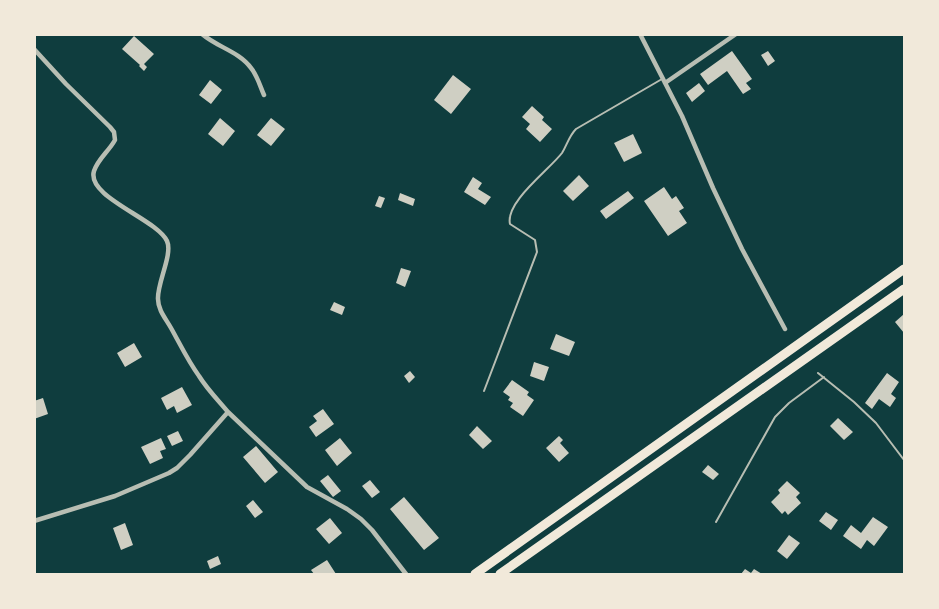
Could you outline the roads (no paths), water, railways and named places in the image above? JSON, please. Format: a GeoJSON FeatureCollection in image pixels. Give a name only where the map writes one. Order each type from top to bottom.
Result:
{"type":"FeatureCollection","features":[{"type":"Feature","properties":{"kind":"highway"},"geometry":{"type":"LineString","coordinates":[[475,574],[904,269]]}},
{"type":"Feature","properties":{"kind":"highway"},"geometry":{"type":"LineString","coordinates":[[500,574],[904,289]]}},
{"type":"Feature","properties":{"kind":"street"},"geometry":{"type":"LineString","coordinates":[[202,34],[250,65],[264,95]]}},
{"type":"Feature","properties":{"kind":"street"},"geometry":{"type":"LineString","coordinates":[[639,34],[682,116],[756,278],[785,329]]}},
{"type":"Feature","properties":{"kind":"street"},"geometry":{"type":"LineString","coordinates":[[664,81],[736,34]]}},
{"type":"Feature","properties":{"kind":"street"},"geometry":{"type":"LineString","coordinates":[[34,49],[114,132],[115,140],[96,167],[93,174],[94,181],[100,190],[166,238],[169,252],[158,290],[158,304],[200,378],[228,412],[307,487],[361,519],[406,574]]}},
{"type":"Feature","properties":{"kind":"street"},"geometry":{"type":"LineString","coordinates":[[34,521],[115,496],[169,473],[184,462],[228,412]]}},
{"type":"Feature","properties":{"kind":"lane"},"geometry":{"type":"LineString","coordinates":[[484,391],[537,252],[535,240],[510,224],[513,208],[559,156],[570,135],[576,129],[664,81]]}},
{"type":"Feature","properties":{"kind":"lane"},"geometry":{"type":"LineString","coordinates":[[818,373],[876,423],[904,460]]}},
{"type":"Feature","properties":{"kind":"lane"},"geometry":{"type":"LineString","coordinates":[[716,522],[775,417],[789,403],[824,377]]}}]}
